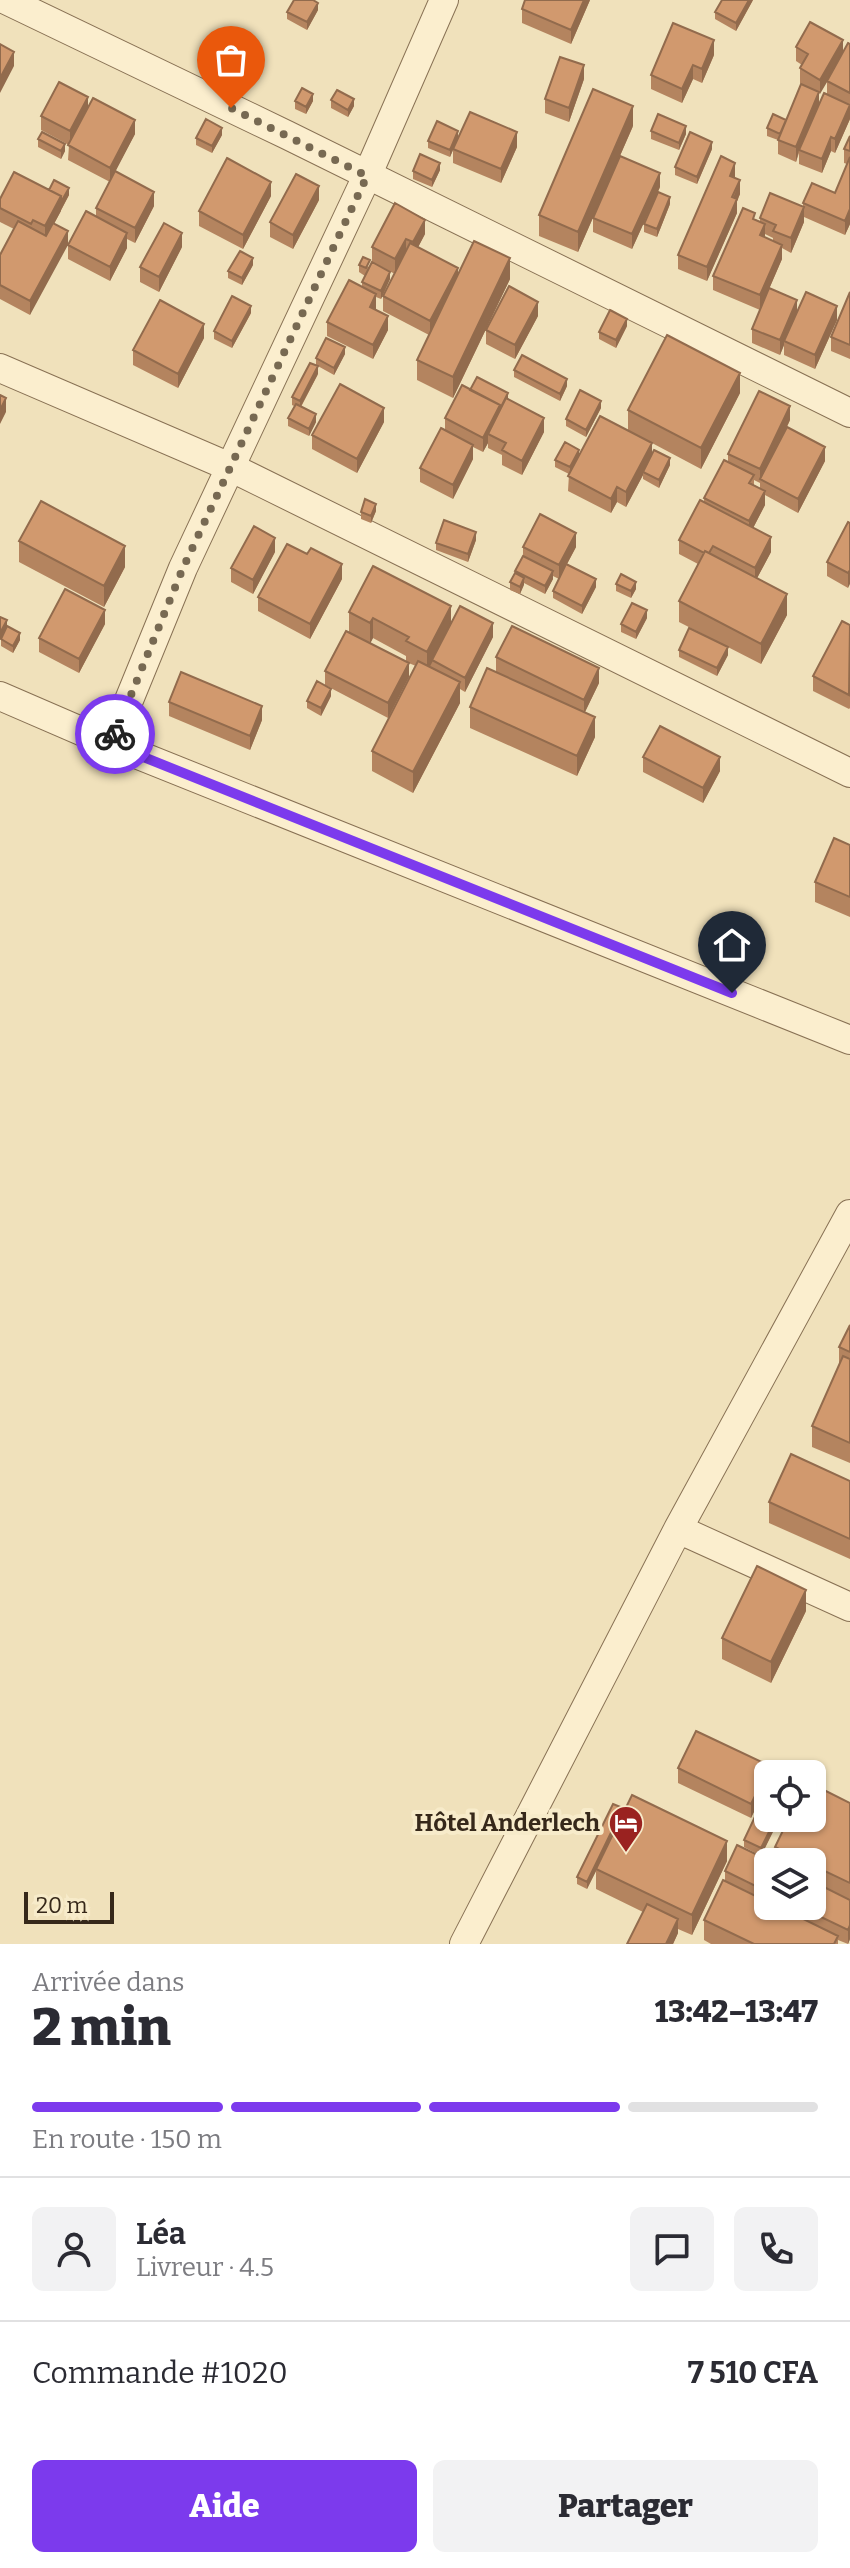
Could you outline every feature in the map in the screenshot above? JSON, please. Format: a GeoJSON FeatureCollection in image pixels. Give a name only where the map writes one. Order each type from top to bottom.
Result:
{"type":"FeatureCollection","features":[{"type":"Feature","properties":{"kind":"street"},"geometry":{"type":"LineString","coordinates":[[6,0],[850,413]]}},
{"type":"Feature","properties":{"kind":"street"},"geometry":{"type":"LineString","coordinates":[[111,744],[183,568],[367,176],[444,0]]}},
{"type":"Feature","properties":{"kind":"street"},"geometry":{"type":"LineString","coordinates":[[0,368],[230,467],[850,773]]}},
{"type":"Feature","properties":{"kind":"street"},"geometry":{"type":"LineString","coordinates":[[0,696],[111,744],[850,1040]]}},
{"type":"Feature","properties":{"kind":"street"},"geometry":{"type":"LineString","coordinates":[[464,1944],[678,1529],[850,1214]]}},
{"type":"Feature","properties":{"kind":"street"},"geometry":{"type":"LineString","coordinates":[[678,1529],[850,1607]]}},
{"type":"Feature","properties":{"kind":"building"},"geometry":{"type":"Polygon","coordinates":[[[294,0],[318,3],[307,22],[287,12],[294,0]]]}},
{"type":"Feature","properties":{"kind":"building"},"geometry":{"type":"Polygon","coordinates":[[[525,0],[584,0],[571,30],[522,9],[525,0]]]}},
{"type":"Feature","properties":{"kind":"building"},"geometry":{"type":"Polygon","coordinates":[[[722,0],[749,0],[736,23],[715,12],[722,0]]]}},
{"type":"Feature","properties":{"kind":"building"},"geometry":{"type":"Polygon","coordinates":[[[810,22],[843,40],[820,80],[800,68],[808,54],[796,47],[810,22]]]}},
{"type":"Feature","properties":{"kind":"building"},"geometry":{"type":"Polygon","coordinates":[[[673,23],[714,40],[702,69],[693,65],[682,89],[651,75],[673,23]]]}},
{"type":"Feature","properties":{"kind":"building"},"geometry":{"type":"Polygon","coordinates":[[[0,44],[14,52],[0,78],[0,44]]]}},
{"type":"Feature","properties":{"kind":"building"},"geometry":{"type":"Polygon","coordinates":[[[850,44],[850,93],[827,81],[850,44]]]}},
{"type":"Feature","properties":{"kind":"building"},"geometry":{"type":"Polygon","coordinates":[[[560,57],[584,65],[569,108],[545,99],[560,57]]]}},
{"type":"Feature","properties":{"kind":"building"},"geometry":{"type":"Polygon","coordinates":[[[59,82],[88,97],[70,131],[41,116],[59,82]]]}},
{"type":"Feature","properties":{"kind":"building"},"geometry":{"type":"Polygon","coordinates":[[[801,84],[819,92],[796,147],[778,140],[801,84]]]}},
{"type":"Feature","properties":{"kind":"building"},"geometry":{"type":"Polygon","coordinates":[[[302,88],[313,94],[306,107],[295,101],[302,88]]]}},
{"type":"Feature","properties":{"kind":"building"},"geometry":{"type":"Polygon","coordinates":[[[593,89],[633,106],[578,232],[539,215],[593,89]]]}},
{"type":"Feature","properties":{"kind":"building"},"geometry":{"type":"Polygon","coordinates":[[[337,90],[354,99],[348,110],[331,100],[337,90]]]}},
{"type":"Feature","properties":{"kind":"building"},"geometry":{"type":"Polygon","coordinates":[[[824,93],[850,105],[822,159],[799,150],[824,93]]]}},
{"type":"Feature","properties":{"kind":"building"},"geometry":{"type":"Polygon","coordinates":[[[93,98],[135,120],[110,168],[68,145],[93,98]]]}},
{"type":"Feature","properties":{"kind":"building"},"geometry":{"type":"Polygon","coordinates":[[[470,112],[517,132],[501,169],[453,149],[470,112]]]}},
{"type":"Feature","properties":{"kind":"building"},"geometry":{"type":"Polygon","coordinates":[[[658,114],[686,126],[679,143],[651,131],[658,114]]]}},
{"type":"Feature","properties":{"kind":"building"},"geometry":{"type":"Polygon","coordinates":[[[773,114],[786,120],[780,134],[767,128],[773,114]]]}},
{"type":"Feature","properties":{"kind":"building"},"geometry":{"type":"Polygon","coordinates":[[[206,119],[222,128],[212,146],[196,138],[206,119]]]}},
{"type":"Feature","properties":{"kind":"building"},"geometry":{"type":"Polygon","coordinates":[[[437,121],[458,131],[450,150],[428,141],[437,121]]]}},
{"type":"Feature","properties":{"kind":"building"},"geometry":{"type":"Polygon","coordinates":[[[42,132],[65,144],[61,151],[38,139],[42,132]]]}},
{"type":"Feature","properties":{"kind":"building"},"geometry":{"type":"Polygon","coordinates":[[[690,132],[712,142],[697,177],[675,167],[690,132]]]}},
{"type":"Feature","properties":{"kind":"building"},"geometry":{"type":"Polygon","coordinates":[[[850,136],[850,151],[844,149],[850,136]]]}},
{"type":"Feature","properties":{"kind":"building"},"geometry":{"type":"Polygon","coordinates":[[[420,154],[440,163],[432,180],[413,171],[420,154]]]}},
{"type":"Feature","properties":{"kind":"building"},"geometry":{"type":"Polygon","coordinates":[[[620,156],[660,173],[632,234],[593,218],[620,156]]]}},
{"type":"Feature","properties":{"kind":"building"},"geometry":{"type":"Polygon","coordinates":[[[721,156],[735,163],[730,176],[740,180],[732,197],[737,199],[707,267],[678,255],[721,156]]]}},
{"type":"Feature","properties":{"kind":"building"},"geometry":{"type":"Polygon","coordinates":[[[850,157],[850,209],[845,221],[803,203],[812,183],[835,193],[850,157]]]}},
{"type":"Feature","properties":{"kind":"building"},"geometry":{"type":"Polygon","coordinates":[[[227,158],[271,182],[243,235],[199,211],[227,158]]]}},
{"type":"Feature","properties":{"kind":"building"},"geometry":{"type":"Polygon","coordinates":[[[115,171],[154,192],[135,228],[96,208],[115,171]]]}},
{"type":"Feature","properties":{"kind":"building"},"geometry":{"type":"Polygon","coordinates":[[[14,172],[61,196],[45,226],[33,220],[31,224],[0,208],[0,199],[14,172]]]}},
{"type":"Feature","properties":{"kind":"building"},"geometry":{"type":"Polygon","coordinates":[[[296,174],[319,186],[293,235],[270,222],[296,174]]]}},
{"type":"Feature","properties":{"kind":"building"},"geometry":{"type":"Polygon","coordinates":[[[54,180],[69,188],[61,202],[61,196],[49,190],[54,180]]]}},
{"type":"Feature","properties":{"kind":"building"},"geometry":{"type":"Polygon","coordinates":[[[658,192],[670,197],[657,229],[644,224],[658,192]]]}},
{"type":"Feature","properties":{"kind":"building"},"geometry":{"type":"Polygon","coordinates":[[[770,193],[804,207],[791,238],[773,231],[776,225],[760,218],[770,193]]]}},
{"type":"Feature","properties":{"kind":"building"},"geometry":{"type":"Polygon","coordinates":[[[395,203],[425,220],[413,242],[406,239],[395,259],[372,247],[395,203]]]}},
{"type":"Feature","properties":{"kind":"building"},"geometry":{"type":"Polygon","coordinates":[[[743,208],[755,213],[753,219],[765,224],[760,235],[782,245],[760,295],[713,276],[743,208]]]}},
{"type":"Feature","properties":{"kind":"building"},"geometry":{"type":"Polygon","coordinates":[[[86,211],[127,233],[110,267],[68,245],[86,211]]]}},
{"type":"Feature","properties":{"kind":"building"},"geometry":{"type":"Polygon","coordinates":[[[18,221],[46,236],[53,223],[68,231],[30,301],[0,285],[0,255],[18,221]]]}},
{"type":"Feature","properties":{"kind":"building"},"geometry":{"type":"Polygon","coordinates":[[[164,223],[182,233],[159,277],[140,267],[164,223]]]}},
{"type":"Feature","properties":{"kind":"building"},"geometry":{"type":"Polygon","coordinates":[[[474,241],[510,258],[453,377],[417,360],[474,241]]]}},
{"type":"Feature","properties":{"kind":"building"},"geometry":{"type":"Polygon","coordinates":[[[410,243],[458,268],[430,321],[383,296],[410,243]]]}},
{"type":"Feature","properties":{"kind":"building"},"geometry":{"type":"Polygon","coordinates":[[[240,251],[253,258],[242,278],[228,271],[240,251]]]}},
{"type":"Feature","properties":{"kind":"building"},"geometry":{"type":"Polygon","coordinates":[[[363,257],[370,260],[366,268],[359,265],[363,257]]]}},
{"type":"Feature","properties":{"kind":"building"},"geometry":{"type":"Polygon","coordinates":[[[372,262],[390,272],[381,291],[362,282],[372,262]]]}},
{"type":"Feature","properties":{"kind":"building"},"geometry":{"type":"Polygon","coordinates":[[[349,280],[376,294],[370,307],[388,316],[373,345],[327,322],[349,280]]]}},
{"type":"Feature","properties":{"kind":"building"},"geometry":{"type":"Polygon","coordinates":[[[509,286],[538,302],[515,345],[486,330],[509,286]]]}},
{"type":"Feature","properties":{"kind":"building"},"geometry":{"type":"Polygon","coordinates":[[[769,288],[797,300],[780,340],[752,329],[769,288]]]}},
{"type":"Feature","properties":{"kind":"building"},"geometry":{"type":"Polygon","coordinates":[[[806,292],[837,306],[815,355],[784,341],[806,292]]]}},
{"type":"Feature","properties":{"kind":"building"},"geometry":{"type":"Polygon","coordinates":[[[850,292],[850,345],[831,337],[850,292]]]}},
{"type":"Feature","properties":{"kind":"building"},"geometry":{"type":"Polygon","coordinates":[[[232,296],[251,306],[232,341],[214,331],[232,296]]]}},
{"type":"Feature","properties":{"kind":"building"},"geometry":{"type":"Polygon","coordinates":[[[160,300],[204,324],[178,374],[133,350],[160,300]]]}},
{"type":"Feature","properties":{"kind":"building"},"geometry":{"type":"Polygon","coordinates":[[[610,310],[627,319],[616,340],[599,332],[610,310]]]}},
{"type":"Feature","properties":{"kind":"building"},"geometry":{"type":"Polygon","coordinates":[[[667,335],[740,373],[701,448],[628,410],[667,335]]]}},
{"type":"Feature","properties":{"kind":"building"},"geometry":{"type":"Polygon","coordinates":[[[326,338],[345,347],[334,368],[316,358],[326,338]]]}},
{"type":"Feature","properties":{"kind":"building"},"geometry":{"type":"Polygon","coordinates":[[[522,355],[567,379],[560,394],[514,370],[522,355]]]}},
{"type":"Feature","properties":{"kind":"building"},"geometry":{"type":"Polygon","coordinates":[[[310,363],[318,366],[300,401],[292,397],[310,363]]]}},
{"type":"Feature","properties":{"kind":"building"},"geometry":{"type":"Polygon","coordinates":[[[477,377],[508,393],[500,409],[500,405],[470,390],[477,377]]]}},
{"type":"Feature","properties":{"kind":"building"},"geometry":{"type":"Polygon","coordinates":[[[340,384],[384,408],[357,459],[312,435],[340,384]]]}},
{"type":"Feature","properties":{"kind":"building"},"geometry":{"type":"Polygon","coordinates":[[[462,385],[500,405],[483,438],[445,418],[462,385]]]}},
{"type":"Feature","properties":{"kind":"building"},"geometry":{"type":"Polygon","coordinates":[[[580,390],[601,401],[586,430],[566,419],[580,390]]]}},
{"type":"Feature","properties":{"kind":"building"},"geometry":{"type":"Polygon","coordinates":[[[759,391],[790,406],[760,469],[728,454],[759,391]]]}},
{"type":"Feature","properties":{"kind":"building"},"geometry":{"type":"Polygon","coordinates":[[[0,395],[6,398],[0,410],[0,395]]]}},
{"type":"Feature","properties":{"kind":"building"},"geometry":{"type":"Polygon","coordinates":[[[506,398],[544,418],[522,461],[502,450],[506,443],[488,434],[506,398]]]}},
{"type":"Feature","properties":{"kind":"building"},"geometry":{"type":"Polygon","coordinates":[[[296,404],[316,414],[309,429],[288,418],[296,404]]]}},
{"type":"Feature","properties":{"kind":"building"},"geometry":{"type":"Polygon","coordinates":[[[600,416],[652,443],[626,492],[617,487],[611,499],[568,476],[600,416]]]}},
{"type":"Feature","properties":{"kind":"building"},"geometry":{"type":"Polygon","coordinates":[[[787,427],[825,447],[798,499],[760,479],[787,427]]]}},
{"type":"Feature","properties":{"kind":"building"},"geometry":{"type":"Polygon","coordinates":[[[441,428],[473,445],[453,485],[420,468],[441,428]]]}},
{"type":"Feature","properties":{"kind":"building"},"geometry":{"type":"Polygon","coordinates":[[[565,442],[579,450],[570,467],[555,460],[565,442]]]}},
{"type":"Feature","properties":{"kind":"building"},"geometry":{"type":"Polygon","coordinates":[[[654,450],[670,458],[659,480],[643,472],[654,450]]]}},
{"type":"Feature","properties":{"kind":"building"},"geometry":{"type":"Polygon","coordinates":[[[724,460],[754,475],[749,483],[765,491],[749,521],[704,498],[724,460]]]}},
{"type":"Feature","properties":{"kind":"building"},"geometry":{"type":"Polygon","coordinates":[[[365,499],[376,504],[371,516],[361,512],[365,499]]]}},
{"type":"Feature","properties":{"kind":"building"},"geometry":{"type":"Polygon","coordinates":[[[700,500],[771,537],[755,568],[713,546],[709,553],[704,553],[679,540],[700,500]]]}},
{"type":"Feature","properties":{"kind":"building"},"geometry":{"type":"Polygon","coordinates":[[[41,501],[125,546],[104,586],[19,541],[41,501]]]}},
{"type":"Feature","properties":{"kind":"building"},"geometry":{"type":"Polygon","coordinates":[[[540,514],[576,533],[559,565],[523,547],[540,514]]]}},
{"type":"Feature","properties":{"kind":"building"},"geometry":{"type":"Polygon","coordinates":[[[444,520],[476,532],[468,554],[436,543],[444,520]]]}},
{"type":"Feature","properties":{"kind":"building"},"geometry":{"type":"Polygon","coordinates":[[[848,522],[850,570],[848,573],[827,562],[848,522]]]}},
{"type":"Feature","properties":{"kind":"building"},"geometry":{"type":"Polygon","coordinates":[[[254,526],[275,538],[253,580],[231,568],[254,526]]]}},
{"type":"Feature","properties":{"kind":"building"},"geometry":{"type":"Polygon","coordinates":[[[287,544],[307,554],[311,548],[342,564],[310,624],[258,597],[287,544]]]}},
{"type":"Feature","properties":{"kind":"building"},"geometry":{"type":"Polygon","coordinates":[[[705,551],[787,594],[761,644],[679,601],[705,551]]]}},
{"type":"Feature","properties":{"kind":"building"},"geometry":{"type":"Polygon","coordinates":[[[523,556],[553,571],[545,586],[515,571],[523,556]]]}},
{"type":"Feature","properties":{"kind":"building"},"geometry":{"type":"Polygon","coordinates":[[[566,564],[596,579],[582,606],[553,591],[566,564]]]}},
{"type":"Feature","properties":{"kind":"building"},"geometry":{"type":"Polygon","coordinates":[[[373,566],[451,606],[427,652],[406,641],[409,637],[373,618],[370,623],[349,612],[373,566]]]}},
{"type":"Feature","properties":{"kind":"building"},"geometry":{"type":"Polygon","coordinates":[[[515,573],[524,578],[520,587],[510,582],[515,573]]]}},
{"type":"Feature","properties":{"kind":"building"},"geometry":{"type":"Polygon","coordinates":[[[621,574],[636,582],[631,591],[616,584],[621,574]]]}},
{"type":"Feature","properties":{"kind":"building"},"geometry":{"type":"Polygon","coordinates":[[[65,589],[105,610],[79,659],[39,638],[65,589]]]}},
{"type":"Feature","properties":{"kind":"building"},"geometry":{"type":"Polygon","coordinates":[[[632,603],[647,610],[636,632],[621,624],[632,603]]]}},
{"type":"Feature","properties":{"kind":"building"},"geometry":{"type":"Polygon","coordinates":[[[460,606],[493,623],[465,678],[432,660],[460,606]]]}},
{"type":"Feature","properties":{"kind":"building"},"geometry":{"type":"Polygon","coordinates":[[[0,617],[7,620],[0,633],[0,617]]]}},
{"type":"Feature","properties":{"kind":"building"},"geometry":{"type":"Polygon","coordinates":[[[842,621],[850,625],[849,695],[813,676],[842,621]]]}},
{"type":"Feature","properties":{"kind":"building"},"geometry":{"type":"Polygon","coordinates":[[[7,626],[20,633],[13,646],[1,639],[7,626]]]}},
{"type":"Feature","properties":{"kind":"building"},"geometry":{"type":"Polygon","coordinates":[[[512,626],[599,668],[584,700],[496,657],[512,626]]]}},
{"type":"Feature","properties":{"kind":"building"},"geometry":{"type":"Polygon","coordinates":[[[689,628],[728,647],[717,668],[679,650],[689,628]]]}},
{"type":"Feature","properties":{"kind":"building"},"geometry":{"type":"Polygon","coordinates":[[[346,631],[409,663],[388,703],[325,671],[346,631]]]}},
{"type":"Feature","properties":{"kind":"building"},"geometry":{"type":"Polygon","coordinates":[[[418,661],[460,682],[413,772],[372,751],[418,661]]]}},
{"type":"Feature","properties":{"kind":"building"},"geometry":{"type":"Polygon","coordinates":[[[487,668],[595,717],[577,756],[470,707],[487,668]]]}},
{"type":"Feature","properties":{"kind":"building"},"geometry":{"type":"Polygon","coordinates":[[[181,672],[262,706],[250,736],[169,702],[181,672]]]}},
{"type":"Feature","properties":{"kind":"building"},"geometry":{"type":"Polygon","coordinates":[[[317,681],[331,689],[321,708],[307,701],[317,681]]]}},
{"type":"Feature","properties":{"kind":"building"},"geometry":{"type":"Polygon","coordinates":[[[660,726],[720,757],[703,788],[643,757],[660,726]]]}},
{"type":"Feature","properties":{"kind":"building"},"geometry":{"type":"Polygon","coordinates":[[[834,838],[850,845],[850,897],[815,882],[834,838]]]}},
{"type":"Feature","properties":{"kind":"building"},"geometry":{"type":"Polygon","coordinates":[[[850,1325],[850,1352],[839,1347],[850,1325]]]}},
{"type":"Feature","properties":{"kind":"building"},"geometry":{"type":"Polygon","coordinates":[[[843,1356],[850,1359],[850,1443],[812,1426],[843,1356]]]}},
{"type":"Feature","properties":{"kind":"building"},"geometry":{"type":"Polygon","coordinates":[[[791,1454],[850,1481],[850,1539],[769,1502],[791,1454]]]}},
{"type":"Feature","properties":{"kind":"building"},"geometry":{"type":"Polygon","coordinates":[[[757,1566],[806,1590],[771,1662],[722,1638],[757,1566]]]}},
{"type":"Feature","properties":{"kind":"building"},"geometry":{"type":"Polygon","coordinates":[[[696,1731],[757,1760],[754,1760],[754,1798],[751,1804],[678,1768],[696,1731]]]}},
{"type":"Feature","properties":{"kind":"building"},"geometry":{"type":"Polygon","coordinates":[[[826,1791],[850,1803],[850,1883],[826,1872],[826,1848],[775,1847],[782,1832],[826,1832],[826,1791]]]}},
{"type":"Feature","properties":{"kind":"building"},"geometry":{"type":"Polygon","coordinates":[[[632,1795],[727,1841],[692,1915],[596,1869],[632,1795]]]}},
{"type":"Feature","properties":{"kind":"building"},"geometry":{"type":"Polygon","coordinates":[[[613,1804],[623,1808],[587,1882],[577,1877],[613,1804]]]}},
{"type":"Feature","properties":{"kind":"building"},"geometry":{"type":"Polygon","coordinates":[[[754,1819],[754,1832],[769,1832],[761,1848],[744,1840],[754,1819]]]}},
{"type":"Feature","properties":{"kind":"building"},"geometry":{"type":"Polygon","coordinates":[[[737,1845],[754,1853],[754,1885],[725,1871],[737,1845]]]}},
{"type":"Feature","properties":{"kind":"building"},"geometry":{"type":"Polygon","coordinates":[[[723,1880],[754,1895],[754,1920],[805,1920],[838,1936],[834,1944],[754,1944],[704,1920],[723,1880]]]}},
{"type":"Feature","properties":{"kind":"building"},"geometry":{"type":"Polygon","coordinates":[[[826,1888],[850,1900],[848,1930],[826,1919],[826,1888]]]}},
{"type":"Feature","properties":{"kind":"building"},"geometry":{"type":"Polygon","coordinates":[[[647,1904],[678,1919],[666,1944],[627,1944],[647,1904]]]}},
{"type":"Feature","properties":{"kind":"way so far"},"geometry":{"type":"LineString","coordinates":[[115,734],[183,568],[367,176],[231,108]]}},
{"type":"Feature","properties":{"kind":"place","name":"Hôtel Anderlech"},"geometry":{"type":"Point","coordinates":[626,1854]}},
{"type":"Feature","properties":{"kind":"route"},"geometry":{"type":"LineString","coordinates":[[115,734],[111,744],[732,993]]}}]}
